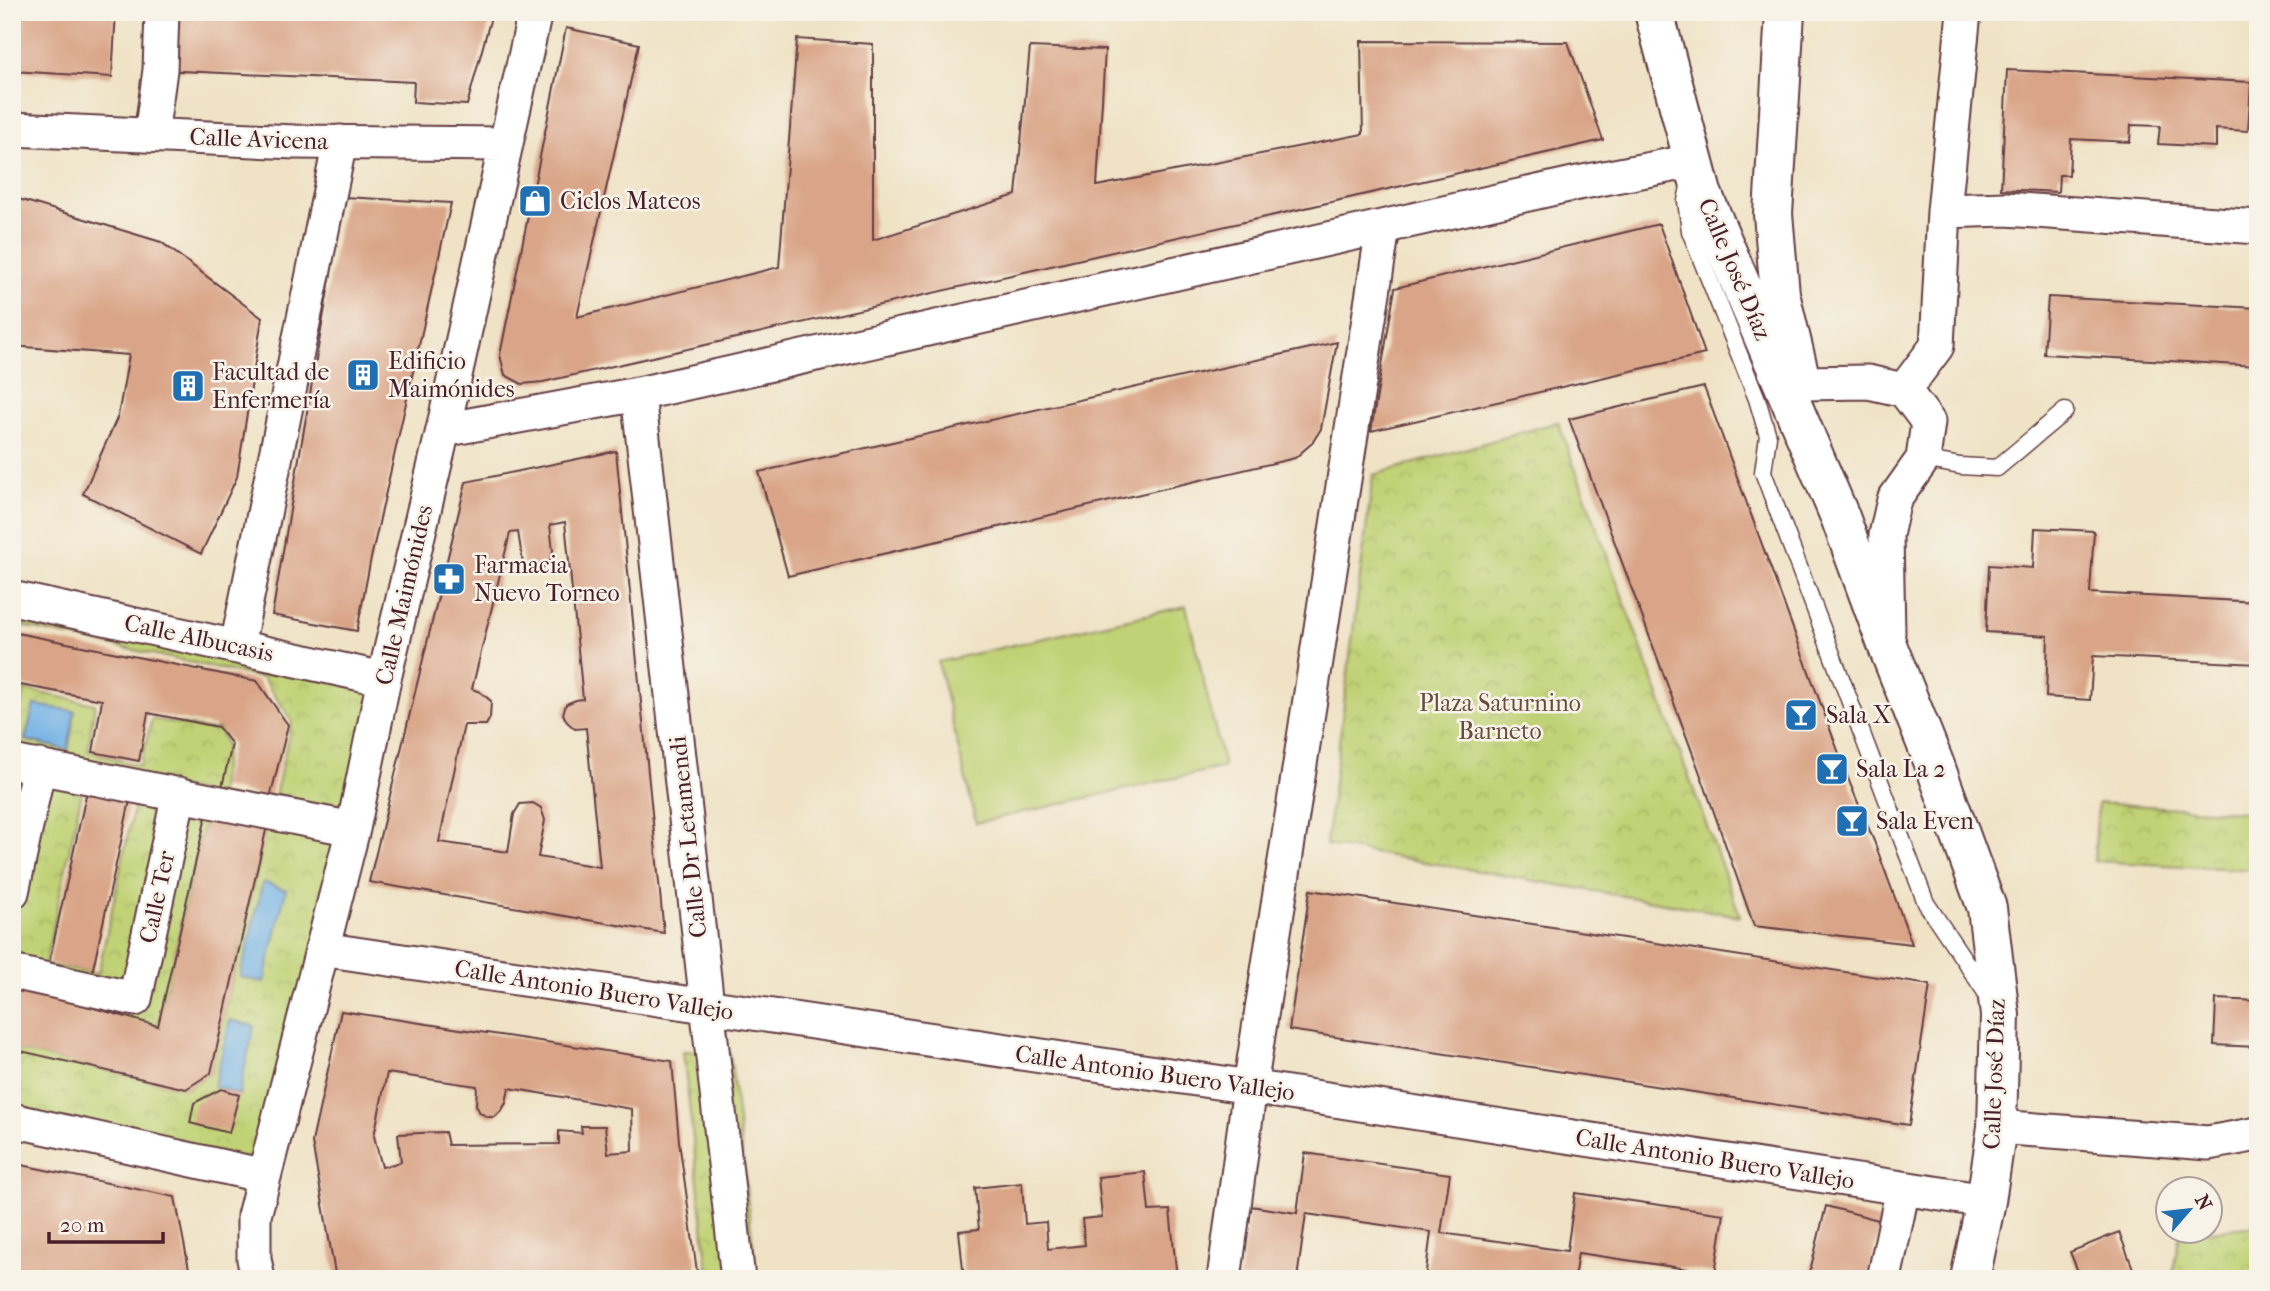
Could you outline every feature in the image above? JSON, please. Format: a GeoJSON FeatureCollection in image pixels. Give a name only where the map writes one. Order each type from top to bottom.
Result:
{"type":"FeatureCollection","features":[{"type":"Feature","properties":{"kind":"main road","name":"Calle José Díaz"},"geometry":{"type":"LineString","coordinates":[[1654,12],[1702,193],[1840,517],[1987,908],[2000,1015],[1997,1128],[1970,1279]]}},
{"type":"Feature","properties":{"kind":"main road","name":"Calle José Díaz"},"geometry":{"type":"LineString","coordinates":[[1784,12],[1773,214],[1780,294],[1801,383],[1840,517]]}},
{"type":"Feature","properties":{"kind":"street"},"geometry":{"type":"LineString","coordinates":[[150,135],[160,70],[162,12]]}},
{"type":"Feature","properties":{"kind":"street","name":"Calle Maimónides"},"geometry":{"type":"LineString","coordinates":[[258,1279],[254,1259],[254,1216],[353,829],[384,679],[443,430],[535,12]]}},
{"type":"Feature","properties":{"kind":"street"},"geometry":{"type":"LineString","coordinates":[[1904,390],[1937,346],[1944,211],[1964,12]]}},
{"type":"Feature","properties":{"kind":"street","name":"Calle Avicena"},"geometry":{"type":"LineString","coordinates":[[12,129],[340,142],[505,144]]}},
{"type":"Feature","properties":{"kind":"street"},"geometry":{"type":"LineString","coordinates":[[237,646],[340,142]]}},
{"type":"Feature","properties":{"kind":"street"},"geometry":{"type":"LineString","coordinates":[[443,430],[638,394],[1573,184],[1693,161]]}},
{"type":"Feature","properties":{"kind":"street"},"geometry":{"type":"LineString","coordinates":[[1944,211],[2006,209],[2258,227]]}},
{"type":"Feature","properties":{"kind":"street"},"geometry":{"type":"LineString","coordinates":[[1224,1279],[1250,1087],[1383,228]]}},
{"type":"Feature","properties":{"kind":"street"},"geometry":{"type":"LineString","coordinates":[[1801,383],[1868,382],[1904,390],[1928,422],[1923,459],[1894,500],[1886,535],[1889,650]]}},
{"type":"Feature","properties":{"kind":"street","name":"Calle Dr Letamendi"},"geometry":{"type":"LineString","coordinates":[[638,394],[738,1279]]}},
{"type":"Feature","properties":{"kind":"street","name":"Calle Albucasis"},"geometry":{"type":"LineString","coordinates":[[12,598],[384,679]]}},
{"type":"Feature","properties":{"kind":"street"},"geometry":{"type":"LineString","coordinates":[[12,892],[26,764],[353,829]]}},
{"type":"Feature","properties":{"kind":"street","name":"Calle Ter"},"geometry":{"type":"LineString","coordinates":[[12,972],[135,999],[179,794]]}},
{"type":"Feature","properties":{"kind":"street","name":"Calle Antonio Buero Vallejo"},"geometry":{"type":"LineString","coordinates":[[323,949],[1250,1087],[1986,1201]]}},
{"type":"Feature","properties":{"kind":"street"},"geometry":{"type":"LineString","coordinates":[[12,1120],[264,1176]]}},
{"type":"Feature","properties":{"kind":"street"},"geometry":{"type":"LineString","coordinates":[[1997,1128],[2208,1143],[2258,1134]]}},
{"type":"Feature","properties":{"kind":"street"},"geometry":{"type":"LineString","coordinates":[[1884,1279],[1903,1188]]}},
{"type":"Feature","properties":{"kind":"lane"},"geometry":{"type":"LineString","coordinates":[[1693,161],[1686,201],[1690,230],[1757,400],[1768,436],[1763,472],[1926,903],[2000,1015]]}},
{"type":"Feature","properties":{"kind":"lane"},"geometry":{"type":"LineString","coordinates":[[1923,459],[1959,466],[1997,468],[2065,411]]}},
{"type":"Feature","properties":{"kind":"green space","name":"Plaza Saturnino Barneto"},"geometry":{"type":"Polygon","coordinates":[[[1558,422],[1740,916],[1326,845],[1373,475],[1558,422]]]}},
{"type":"Feature","properties":{"kind":"green space"},"geometry":{"type":"Polygon","coordinates":[[[12,605],[378,682],[347,823],[273,805],[292,721],[263,678],[12,624],[12,605]]]}},
{"type":"Feature","properties":{"kind":"green space"},"geometry":{"type":"Polygon","coordinates":[[[1186,606],[1224,767],[976,823],[938,662],[1186,606]]]}},
{"type":"Feature","properties":{"kind":"green space"},"geometry":{"type":"Polygon","coordinates":[[[25,690],[95,704],[88,751],[140,766],[152,719],[212,730],[218,727],[226,745],[219,796],[12,754],[12,739],[25,690]]]}},
{"type":"Feature","properties":{"kind":"green space"},"geometry":{"type":"Polygon","coordinates":[[[42,774],[84,782],[45,965],[98,974],[137,792],[209,801],[158,1026],[12,990],[12,908],[42,774]]]}},
{"type":"Feature","properties":{"kind":"green space"},"geometry":{"type":"Polygon","coordinates":[[[2098,803],[2258,813],[2254,870],[2094,861],[2098,803]]]}},
{"type":"Feature","properties":{"kind":"green space"},"geometry":{"type":"Polygon","coordinates":[[[268,821],[347,834],[257,1160],[12,1111],[12,1049],[186,1089],[211,1073],[268,821]]]}},
{"type":"Feature","properties":{"kind":"green space"},"geometry":{"type":"Polygon","coordinates":[[[683,1051],[730,1054],[757,1279],[709,1279],[683,1051]]]}},
{"type":"Feature","properties":{"kind":"green space"},"geometry":{"type":"Polygon","coordinates":[[[2258,1226],[2258,1279],[2171,1279],[2178,1246],[2224,1246],[2224,1229],[2258,1226]]]}},
{"type":"Feature","properties":{"kind":"water"},"geometry":{"type":"Polygon","coordinates":[[[34,705],[75,711],[68,750],[25,740],[34,705]]]}},
{"type":"Feature","properties":{"kind":"water"},"geometry":{"type":"Polygon","coordinates":[[[263,882],[286,890],[264,982],[240,977],[263,882]]]}},
{"type":"Feature","properties":{"kind":"water"},"geometry":{"type":"Polygon","coordinates":[[[230,1020],[254,1026],[239,1095],[214,1086],[230,1020]]]}},
{"type":"Feature","properties":{"kind":"building"},"geometry":{"type":"Polygon","coordinates":[[[12,12],[116,12],[112,77],[12,71],[12,12]]]}},
{"type":"Feature","properties":{"kind":"building"},"geometry":{"type":"Polygon","coordinates":[[[162,12],[387,12],[491,17],[467,105],[413,102],[414,82],[160,70],[162,12]]]}},
{"type":"Feature","properties":{"kind":"building"},"geometry":{"type":"Polygon","coordinates":[[[566,28],[639,44],[577,317],[779,267],[797,39],[873,44],[873,240],[1016,195],[1030,47],[1105,50],[1097,186],[1363,134],[1361,41],[1568,42],[1603,140],[543,382],[522,384],[505,375],[500,355],[566,28]]]}},
{"type":"Feature","properties":{"kind":"building"},"geometry":{"type":"Polygon","coordinates":[[[2007,70],[2251,82],[2248,131],[2216,129],[2216,147],[2158,144],[2160,126],[2131,125],[2130,142],[2071,139],[2069,175],[2059,175],[2058,192],[2001,189],[2007,70]]]}},
{"type":"Feature","properties":{"kind":"building","name":"Facultad de Enfermería"},"geometry":{"type":"Polygon","coordinates":[[[12,197],[161,242],[262,318],[237,477],[201,554],[83,494],[118,416],[129,355],[12,346],[12,197]]]}},
{"type":"Feature","properties":{"kind":"building","name":"Edificio Maimónides"},"geometry":{"type":"Polygon","coordinates":[[[344,197],[451,203],[357,631],[272,615],[344,197]]]}},
{"type":"Feature","properties":{"kind":"building"},"geometry":{"type":"Polygon","coordinates":[[[1659,224],[1705,354],[1371,431],[1395,288],[1659,224]]]}},
{"type":"Feature","properties":{"kind":"building"},"geometry":{"type":"Polygon","coordinates":[[[2048,297],[2258,308],[2258,366],[2044,354],[2048,297]]]}},
{"type":"Feature","properties":{"kind":"building"},"geometry":{"type":"Polygon","coordinates":[[[1337,342],[1321,429],[1312,443],[1295,458],[788,576],[759,472],[1337,342]]]}},
{"type":"Feature","properties":{"kind":"building"},"geometry":{"type":"Polygon","coordinates":[[[1704,387],[1912,944],[1754,926],[1569,419],[1704,387]]]}},
{"type":"Feature","properties":{"kind":"building"},"geometry":{"type":"Polygon","coordinates":[[[616,451],[664,933],[369,882],[466,482],[616,451]],[[565,522],[550,525],[553,551],[550,561],[539,571],[523,563],[518,532],[510,533],[472,689],[491,701],[490,718],[486,725],[464,725],[439,842],[508,852],[514,814],[520,804],[533,803],[541,808],[545,820],[538,857],[600,867],[586,728],[575,729],[563,714],[566,704],[583,699],[565,522]]]}},
{"type":"Feature","properties":{"kind":"building"},"geometry":{"type":"Polygon","coordinates":[[[2035,528],[2094,531],[2090,593],[2258,602],[2258,664],[2093,656],[2090,700],[2046,697],[2048,636],[1986,632],[1989,565],[2033,568],[2035,528]]]}},
{"type":"Feature","properties":{"kind":"building"},"geometry":{"type":"Polygon","coordinates":[[[12,632],[257,681],[288,725],[270,798],[222,787],[232,744],[218,727],[148,713],[139,761],[93,752],[102,700],[20,685],[12,718],[12,632]]]}},
{"type":"Feature","properties":{"kind":"building"},"geometry":{"type":"Polygon","coordinates":[[[90,777],[133,787],[92,973],[49,963],[90,777]]]}},
{"type":"Feature","properties":{"kind":"building"},"geometry":{"type":"Polygon","coordinates":[[[207,812],[267,826],[211,1073],[186,1089],[12,1049],[12,985],[158,1026],[207,812]]]}},
{"type":"Feature","properties":{"kind":"building"},"geometry":{"type":"Polygon","coordinates":[[[1310,890],[1930,985],[1909,1125],[1289,1030],[1310,890]]]}},
{"type":"Feature","properties":{"kind":"building"},"geometry":{"type":"Polygon","coordinates":[[[2216,999],[2258,1001],[2258,1047],[2214,1045],[2216,999]]]}},
{"type":"Feature","properties":{"kind":"building"},"geometry":{"type":"Polygon","coordinates":[[[341,1011],[672,1061],[679,1141],[698,1279],[336,1279],[312,1142],[341,1011]],[[387,1073],[374,1136],[382,1167],[401,1162],[398,1134],[445,1132],[448,1145],[559,1144],[559,1131],[582,1133],[581,1126],[605,1126],[608,1153],[633,1151],[632,1109],[509,1088],[501,1111],[495,1117],[488,1117],[480,1113],[476,1105],[477,1086],[387,1073]]]}},
{"type":"Feature","properties":{"kind":"building"},"geometry":{"type":"Polygon","coordinates":[[[221,1089],[239,1095],[229,1133],[190,1123],[194,1103],[221,1089]]]}},
{"type":"Feature","properties":{"kind":"building"},"geometry":{"type":"Polygon","coordinates":[[[1305,1153],[1450,1174],[1441,1233],[1567,1251],[1575,1193],[1724,1214],[1715,1273],[1578,1253],[1574,1279],[1425,1279],[1431,1232],[1306,1214],[1297,1279],[1239,1279],[1250,1206],[1297,1213],[1305,1153]]]}},
{"type":"Feature","properties":{"kind":"building"},"geometry":{"type":"Polygon","coordinates":[[[12,1163],[175,1197],[191,1279],[12,1279],[12,1163]]]}},
{"type":"Feature","properties":{"kind":"building"},"geometry":{"type":"Polygon","coordinates":[[[1145,1172],[1149,1211],[1170,1210],[1177,1279],[964,1279],[959,1231],[979,1229],[975,1188],[1022,1183],[1025,1224],[1046,1222],[1048,1249],[1085,1245],[1082,1219],[1102,1217],[1098,1177],[1145,1172]]]}},
{"type":"Feature","properties":{"kind":"building"},"geometry":{"type":"Polygon","coordinates":[[[1826,1206],[1882,1221],[1867,1279],[1808,1279],[1826,1206]]]}},
{"type":"Feature","properties":{"kind":"building"},"geometry":{"type":"Polygon","coordinates":[[[2119,1232],[2137,1279],[2081,1279],[2070,1252],[2119,1232]]]}},
{"type":"Feature","properties":{"kind":"place","name":"Ciclos Mateos"},"geometry":{"type":"Point","coordinates":[535,201]}},
{"type":"Feature","properties":{"kind":"place","name":"Edificio Maimónides"},"geometry":{"type":"Point","coordinates":[363,375]}},
{"type":"Feature","properties":{"kind":"place","name":"Facultad de Enfermería"},"geometry":{"type":"Point","coordinates":[188,386]}},
{"type":"Feature","properties":{"kind":"place","name":"Farmacia Nuevo Torneo"},"geometry":{"type":"Point","coordinates":[449,579]}},
{"type":"Feature","properties":{"kind":"place","name":"Sala X"},"geometry":{"type":"Point","coordinates":[1801,715]}},
{"type":"Feature","properties":{"kind":"place","name":"Sala La 2"},"geometry":{"type":"Point","coordinates":[1832,769]}},
{"type":"Feature","properties":{"kind":"place","name":"Sala Even"},"geometry":{"type":"Point","coordinates":[1852,821]}}]}
